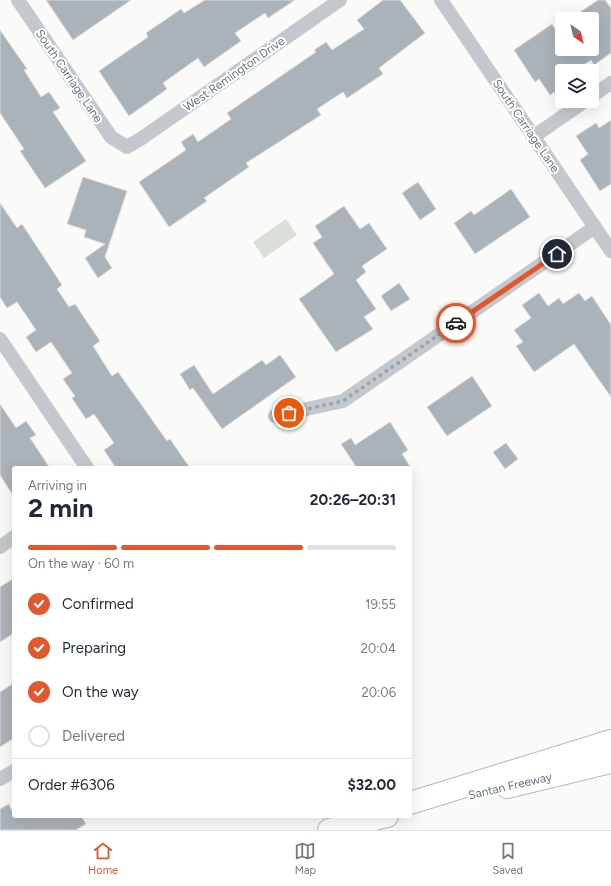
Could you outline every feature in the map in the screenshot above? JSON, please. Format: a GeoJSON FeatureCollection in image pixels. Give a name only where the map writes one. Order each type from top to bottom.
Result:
{"type":"FeatureCollection","features":[{"type":"Feature","properties":{"kind":"highway"},"geometry":{"type":"LineString","coordinates":[[412,802],[611,741]]}},
{"type":"Feature","properties":{"kind":"highway","name":"Santan Freeway"},"geometry":{"type":"LineString","coordinates":[[412,810],[611,762]]}},
{"type":"Feature","properties":{"kind":"highway"},"geometry":{"type":"LineString","coordinates":[[324,830],[363,818]]}},
{"type":"Feature","properties":{"kind":"highway"},"geometry":{"type":"LineString","coordinates":[[329,830],[379,818]]}},
{"type":"Feature","properties":{"kind":"street","name":"South Carriage Lane"},"geometry":{"type":"LineString","coordinates":[[18,0],[111,137],[126,146]]}},
{"type":"Feature","properties":{"kind":"street","name":"West Remington Drive"},"geometry":{"type":"LineString","coordinates":[[126,146],[142,138],[340,0]]}},
{"type":"Feature","properties":{"kind":"street","name":"South Carriage Lane"},"geometry":{"type":"LineString","coordinates":[[440,0],[611,251]]}},
{"type":"Feature","properties":{"kind":"street"},"geometry":{"type":"LineString","coordinates":[[599,91],[611,83]]}},
{"type":"Feature","properties":{"kind":"street"},"geometry":{"type":"LineString","coordinates":[[533,137],[575,108]]}},
{"type":"Feature","properties":{"kind":"street"},"geometry":{"type":"LineString","coordinates":[[275,416],[343,401],[595,228]]}},
{"type":"Feature","properties":{"kind":"street"},"geometry":{"type":"LineString","coordinates":[[0,339],[86,466]]}},
{"type":"Feature","properties":{"kind":"street"},"geometry":{"type":"LineString","coordinates":[[0,547],[12,538]]}},
{"type":"Feature","properties":{"kind":"street"},"geometry":{"type":"LineString","coordinates":[[0,779],[12,772]]}},
{"type":"Feature","properties":{"kind":"shaded area"},"geometry":{"type":"Polygon","coordinates":[[[286,219],[297,235],[264,258],[253,242],[286,219]]]}},
{"type":"Feature","properties":{"kind":"building"},"geometry":{"type":"Polygon","coordinates":[[[46,0],[131,0],[73,40],[46,0]]]}},
{"type":"Feature","properties":{"kind":"building"},"geometry":{"type":"Polygon","coordinates":[[[205,0],[295,0],[268,18],[265,13],[235,33],[241,41],[204,67],[198,58],[163,83],[167,89],[129,116],[99,71],[148,37],[146,33],[181,9],[184,13],[205,0]]]}},
{"type":"Feature","properties":{"kind":"building"},"geometry":{"type":"Polygon","coordinates":[[[383,0],[400,0],[425,33],[379,68],[383,74],[347,98],[343,92],[317,109],[321,115],[246,163],[249,167],[204,198],[207,201],[169,227],[139,182],[186,150],[181,142],[193,134],[198,142],[231,119],[227,113],[316,52],[314,50],[326,42],[332,50],[364,29],[357,20],[383,0]]]}},
{"type":"Feature","properties":{"kind":"building"},"geometry":{"type":"Polygon","coordinates":[[[598,0],[605,0],[611,8],[611,53],[595,64],[593,64],[591,60],[585,64],[555,64],[555,92],[550,95],[539,79],[535,82],[514,50],[552,24],[555,29],[555,56],[599,56],[599,12],[580,12],[598,0]]]}},
{"type":"Feature","properties":{"kind":"building"},"geometry":{"type":"Polygon","coordinates":[[[0,30],[27,69],[24,70],[41,97],[49,92],[60,108],[53,112],[86,161],[45,188],[20,151],[24,149],[0,113],[0,30]]]}},
{"type":"Feature","properties":{"kind":"building"},"geometry":{"type":"Polygon","coordinates":[[[611,120],[611,184],[600,191],[580,160],[588,154],[576,136],[596,123],[599,128],[611,120]]]}},
{"type":"Feature","properties":{"kind":"building"},"geometry":{"type":"Polygon","coordinates":[[[83,177],[127,191],[105,257],[112,268],[98,278],[85,258],[105,244],[84,237],[86,230],[67,224],[83,177]]]}},
{"type":"Feature","properties":{"kind":"building"},"geometry":{"type":"Polygon","coordinates":[[[418,182],[436,209],[420,220],[402,193],[418,182]]]}},
{"type":"Feature","properties":{"kind":"building"},"geometry":{"type":"Polygon","coordinates":[[[511,189],[530,217],[475,254],[454,223],[471,211],[474,215],[511,189]]]}},
{"type":"Feature","properties":{"kind":"building"},"geometry":{"type":"Polygon","coordinates":[[[0,203],[17,228],[22,224],[62,285],[57,289],[69,307],[75,304],[100,341],[93,346],[112,376],[118,372],[167,441],[170,439],[189,466],[115,466],[104,450],[114,443],[94,414],[86,419],[72,398],[75,396],[63,379],[72,373],[51,342],[36,352],[26,337],[36,330],[17,302],[7,308],[0,297],[0,203]]]}},
{"type":"Feature","properties":{"kind":"building"},"geometry":{"type":"Polygon","coordinates":[[[344,206],[360,229],[369,223],[387,249],[362,266],[366,272],[356,280],[376,309],[364,317],[373,329],[336,352],[299,299],[334,274],[313,243],[322,237],[315,226],[344,206]]]}},
{"type":"Feature","properties":{"kind":"building"},"geometry":{"type":"Polygon","coordinates":[[[399,283],[410,299],[391,311],[381,296],[399,283]]]}},
{"type":"Feature","properties":{"kind":"building"},"geometry":{"type":"Polygon","coordinates":[[[539,293],[548,306],[559,298],[563,304],[579,293],[585,301],[592,296],[611,325],[611,397],[574,344],[534,372],[516,346],[523,342],[514,330],[531,318],[522,305],[539,293]]]}},
{"type":"Feature","properties":{"kind":"building"},"geometry":{"type":"Polygon","coordinates":[[[280,355],[296,377],[222,429],[193,388],[190,390],[180,374],[194,365],[213,394],[262,360],[266,365],[280,355]]]}},
{"type":"Feature","properties":{"kind":"building"},"geometry":{"type":"Polygon","coordinates":[[[472,376],[492,406],[447,436],[427,407],[472,376]]]}},
{"type":"Feature","properties":{"kind":"building"},"geometry":{"type":"Polygon","coordinates":[[[0,404],[16,428],[26,421],[36,435],[30,438],[49,466],[12,466],[12,494],[0,475],[0,404]]]}},
{"type":"Feature","properties":{"kind":"building"},"geometry":{"type":"Polygon","coordinates":[[[390,422],[408,450],[402,454],[410,466],[356,466],[341,444],[351,438],[355,445],[390,422]]]}},
{"type":"Feature","properties":{"kind":"building"},"geometry":{"type":"Polygon","coordinates":[[[506,443],[518,459],[505,469],[493,452],[506,443]]]}},
{"type":"Feature","properties":{"kind":"building"},"geometry":{"type":"Polygon","coordinates":[[[12,579],[12,634],[0,642],[0,587],[12,579]]]}},
{"type":"Feature","properties":{"kind":"building"},"geometry":{"type":"Polygon","coordinates":[[[12,684],[12,739],[0,747],[0,692],[12,684]]]}},
{"type":"Feature","properties":{"kind":"building"},"geometry":{"type":"Polygon","coordinates":[[[9,804],[12,811],[12,818],[82,818],[86,824],[76,830],[0,830],[0,809],[9,804]]]}},
{"type":"Feature","properties":{"kind":"way so far"},"geometry":{"type":"LineString","coordinates":[[289,413],[343,401],[456,323]]}},
{"type":"Feature","properties":{"kind":"route"},"geometry":{"type":"LineString","coordinates":[[456,323],[557,254]]}}]}
